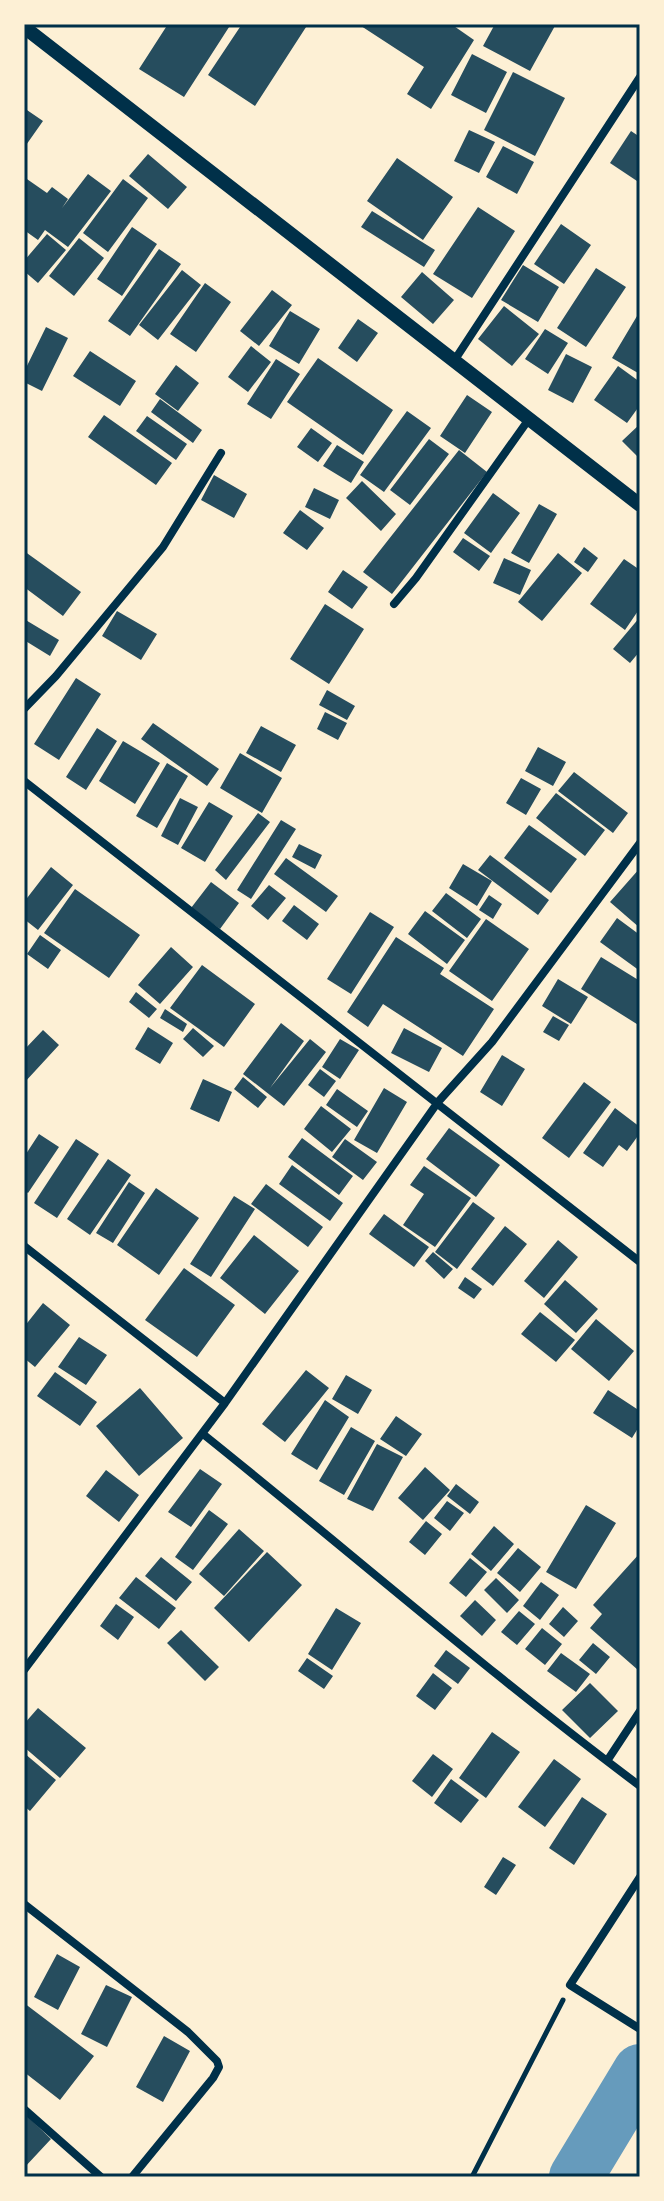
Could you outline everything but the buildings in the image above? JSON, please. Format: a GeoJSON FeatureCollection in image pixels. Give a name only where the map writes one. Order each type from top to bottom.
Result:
{"type":"FeatureCollection","features":[{"type":"Feature","properties":{"kind":"street"},"geometry":{"type":"LineString","coordinates":[[24,27],[640,505]]}},
{"type":"Feature","properties":{"kind":"street"},"geometry":{"type":"LineString","coordinates":[[454,361],[640,77]]}},
{"type":"Feature","properties":{"kind":"street"},"geometry":{"type":"LineString","coordinates":[[394,604],[416,578],[529,419]]}},
{"type":"Feature","properties":{"kind":"street"},"geometry":{"type":"LineString","coordinates":[[24,709],[56,676],[163,547],[221,453]]}},
{"type":"Feature","properties":{"kind":"street"},"geometry":{"type":"LineString","coordinates":[[24,781],[640,1262]]}},
{"type":"Feature","properties":{"kind":"street"},"geometry":{"type":"LineString","coordinates":[[24,1670],[203,1434],[438,1102],[492,1042],[640,843]]}},
{"type":"Feature","properties":{"kind":"street"},"geometry":{"type":"LineString","coordinates":[[24,1246],[225,1403]]}},
{"type":"Feature","properties":{"kind":"street"},"geometry":{"type":"LineString","coordinates":[[203,1434],[559,1726],[640,1786]]}},
{"type":"Feature","properties":{"kind":"street"},"geometry":{"type":"LineString","coordinates":[[607,1761],[640,1711]]}},
{"type":"Feature","properties":{"kind":"street"},"geometry":{"type":"LineString","coordinates":[[640,1877],[570,1985],[640,2029]]}},
{"type":"Feature","properties":{"kind":"street"},"geometry":{"type":"LineString","coordinates":[[24,1904],[188,2032],[217,2061],[218,2073],[132,2177]]}},
{"type":"Feature","properties":{"kind":"street"},"geometry":{"type":"LineString","coordinates":[[24,2109],[101,2177]]}},
{"type":"Feature","properties":{"kind":"path"},"geometry":{"type":"LineString","coordinates":[[472,2177],[570,1985]]}},
{"type":"Feature","properties":{"kind":"waterway"},"geometry":{"type":"LineString","coordinates":[[576,2177],[640,2071]]}}]}
